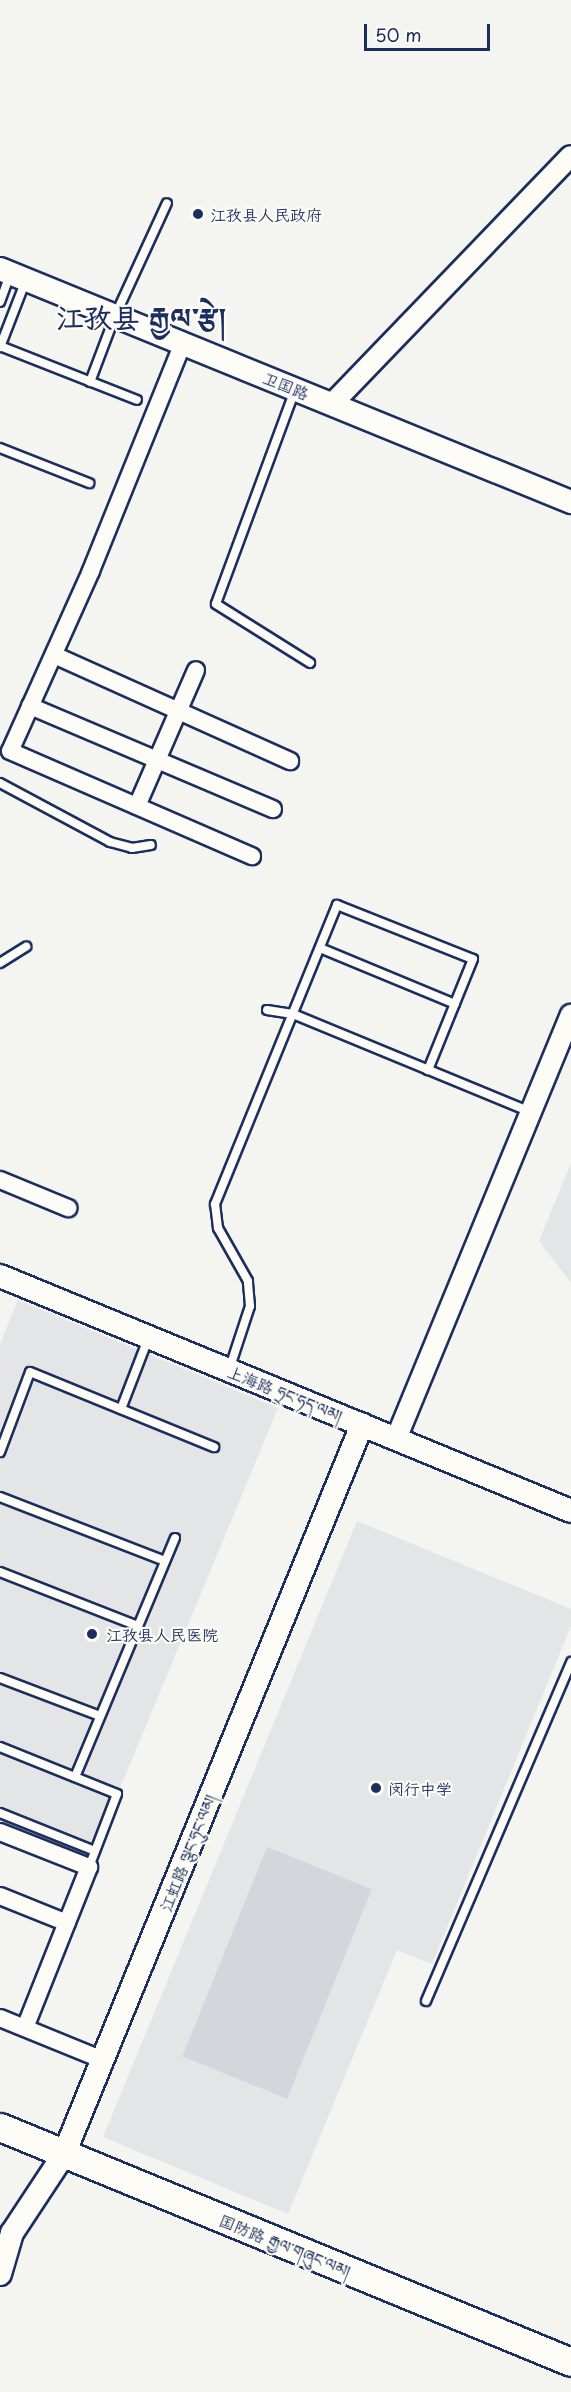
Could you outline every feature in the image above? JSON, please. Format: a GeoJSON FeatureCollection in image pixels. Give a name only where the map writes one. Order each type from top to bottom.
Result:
{"type":"FeatureCollection","features":[{"type":"Feature","properties":{"kind":"highway","name":"国防路 རྒྱལ་གཞུང་ལམ།"},"geometry":{"type":"LineString","coordinates":[[0,2127],[571,2362]]}},
{"type":"Feature","properties":{"kind":"main road","name":"卫国路"},"geometry":{"type":"LineString","coordinates":[[12,274],[571,502]]}},
{"type":"Feature","properties":{"kind":"main road","name":"上海路 ཧྲང་ཧད་ལམ།"},"geometry":{"type":"LineString","coordinates":[[0,1276],[571,1511]]}},
{"type":"Feature","properties":{"kind":"main road","name":"江虹路 ལྕང་ཧུང་ལམ།"},"geometry":{"type":"LineString","coordinates":[[0,2274],[12,2234],[64,2154],[362,1425]]}},
{"type":"Feature","properties":{"kind":"street"},"geometry":{"type":"LineString","coordinates":[[332,404],[571,156]]}},
{"type":"Feature","properties":{"kind":"street"},"geometry":{"type":"LineString","coordinates":[[183,343],[54,655],[10,751],[252,856]]}},
{"type":"Feature","properties":{"kind":"street"},"geometry":{"type":"LineString","coordinates":[[54,655],[290,761]]}},
{"type":"Feature","properties":{"kind":"street"},"geometry":{"type":"LineString","coordinates":[[137,806],[196,670]]}},
{"type":"Feature","properties":{"kind":"street"},"geometry":{"type":"LineString","coordinates":[[30,706],[273,810]]}},
{"type":"Feature","properties":{"kind":"street"},"geometry":{"type":"LineString","coordinates":[[396,1439],[571,1015]]}},
{"type":"Feature","properties":{"kind":"street"},"geometry":{"type":"LineString","coordinates":[[0,1180],[68,1208]]}},
{"type":"Feature","properties":{"kind":"street"},"geometry":{"type":"LineString","coordinates":[[0,1833],[89,1867],[26,2028]]}},
{"type":"Feature","properties":{"kind":"street"},"geometry":{"type":"LineString","coordinates":[[0,1896],[67,1923]]}},
{"type":"Feature","properties":{"kind":"street"},"geometry":{"type":"LineString","coordinates":[[0,2018],[103,2060]]}},
{"type":"Feature","properties":{"kind":"lane"},"geometry":{"type":"LineString","coordinates":[[90,382],[115,316],[167,203]]}},
{"type":"Feature","properties":{"kind":"lane"},"geometry":{"type":"LineString","coordinates":[[0,302],[12,274]]}},
{"type":"Feature","properties":{"kind":"lane"},"geometry":{"type":"LineString","coordinates":[[12,274],[0,347],[137,400]]}},
{"type":"Feature","properties":{"kind":"lane"},"geometry":{"type":"LineString","coordinates":[[295,389],[216,604],[310,663]]}},
{"type":"Feature","properties":{"kind":"lane"},"geometry":{"type":"LineString","coordinates":[[0,448],[89,483]]}},
{"type":"Feature","properties":{"kind":"lane"},"geometry":{"type":"LineString","coordinates":[[0,783],[110,842],[132,848],[151,845]]}},
{"type":"Feature","properties":{"kind":"lane"},"geometry":{"type":"LineString","coordinates":[[229,1370],[250,1306],[248,1281],[218,1228],[215,1204],[337,905],[473,959],[429,1070]]}},
{"type":"Feature","properties":{"kind":"lane"},"geometry":{"type":"LineString","coordinates":[[0,963],[26,947]]}},
{"type":"Feature","properties":{"kind":"lane"},"geometry":{"type":"LineString","coordinates":[[320,948],[455,1004]]}},
{"type":"Feature","properties":{"kind":"lane"},"geometry":{"type":"LineString","coordinates":[[267,1010],[293,1014],[531,1112]]}},
{"type":"Feature","properties":{"kind":"lane"},"geometry":{"type":"LineString","coordinates":[[121,1409],[149,1337]]}},
{"type":"Feature","properties":{"kind":"lane"},"geometry":{"type":"LineString","coordinates":[[0,1452],[30,1372],[214,1447]]}},
{"type":"Feature","properties":{"kind":"lane"},"geometry":{"type":"LineString","coordinates":[[0,1497],[165,1561]]}},
{"type":"Feature","properties":{"kind":"lane"},"geometry":{"type":"LineString","coordinates":[[75,1777],[174,1538]]}},
{"type":"Feature","properties":{"kind":"lane"},"geometry":{"type":"LineString","coordinates":[[0,1572],[138,1626]]}},
{"type":"Feature","properties":{"kind":"lane"},"geometry":{"type":"LineString","coordinates":[[426,2001],[571,1662]]}},
{"type":"Feature","properties":{"kind":"lane"},"geometry":{"type":"LineString","coordinates":[[0,1678],[100,1716]]}},
{"type":"Feature","properties":{"kind":"lane"},"geometry":{"type":"LineString","coordinates":[[0,1747],[117,1794],[89,1867]]}},
{"type":"Feature","properties":{"kind":"lane"},"geometry":{"type":"LineString","coordinates":[[0,1813],[95,1851]]}},
{"type":"Feature","properties":{"kind":"shaded area"},"geometry":{"type":"Polygon","coordinates":[[[571,1163],[571,1283],[539,1241],[571,1163]]]}},
{"type":"Feature","properties":{"kind":"shaded area","name":"江孜县人民医院"},"geometry":{"type":"Polygon","coordinates":[[[18,1300],[278,1408],[89,1863],[0,1826],[0,1344],[18,1300]]]}},
{"type":"Feature","properties":{"kind":"shaded area","name":"闵行中学"},"geometry":{"type":"Polygon","coordinates":[[[357,1521],[571,1609],[571,1626],[432,1964],[397,1950],[288,2214],[103,2137],[357,1521]]]}},
{"type":"Feature","properties":{"kind":"shaded area"},"geometry":{"type":"Polygon","coordinates":[[[267,1847],[372,1889],[287,2099],[182,2057],[267,1847]]]}},
{"type":"Feature","properties":{"kind":"place","name":"江孜县人民政府"},"geometry":{"type":"Point","coordinates":[198,214]}},
{"type":"Feature","properties":{"kind":"place","name":"江孜县人民医院"},"geometry":{"type":"Point","coordinates":[92,1634]}},
{"type":"Feature","properties":{"kind":"place","name":"闵行中学"},"geometry":{"type":"Point","coordinates":[376,1788]}},
{"type":"Feature","properties":{"kind":"district","name":"江孜县 རྒྱལ་རྩེ།"},"geometry":{"type":"Point","coordinates":[141,317]}}]}
